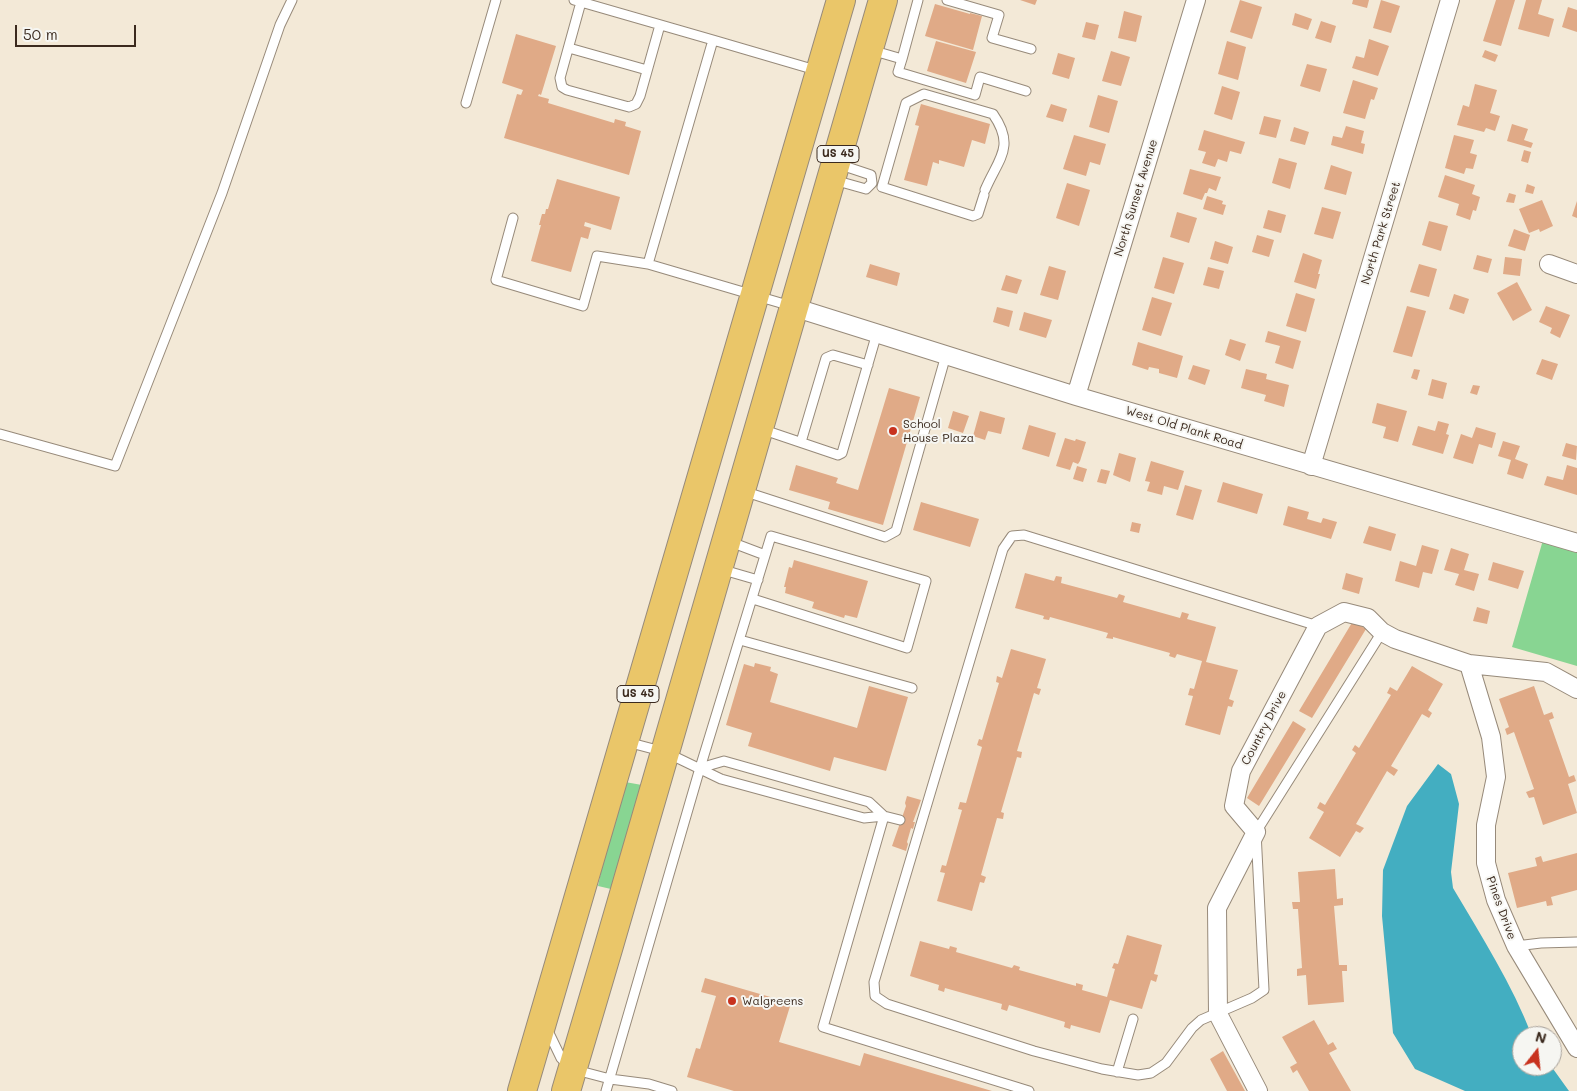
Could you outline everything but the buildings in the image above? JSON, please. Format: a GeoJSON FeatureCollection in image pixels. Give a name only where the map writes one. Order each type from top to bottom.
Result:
{"type":"FeatureCollection","features":[{"type":"Feature","properties":{"kind":"main road","name":"US 45"},"geometry":{"type":"LineString","coordinates":[[522,1091],[841,0]]}},
{"type":"Feature","properties":{"kind":"main road","name":"US 45"},"geometry":{"type":"LineString","coordinates":[[569,1080],[793,307],[834,174],[883,0]]}},
{"type":"Feature","properties":{"kind":"main road"},"geometry":{"type":"LineString","coordinates":[[830,37],[869,49]]}},
{"type":"Feature","properties":{"kind":"street","name":"North Sunset Avenue"},"geometry":{"type":"LineString","coordinates":[[1076,396],[1196,0]]}},
{"type":"Feature","properties":{"kind":"street","name":"North Park Street"},"geometry":{"type":"LineString","coordinates":[[1311,466],[1450,0]]}},
{"type":"Feature","properties":{"kind":"street"},"geometry":{"type":"LineString","coordinates":[[1549,264],[1577,274]]}},
{"type":"Feature","properties":{"kind":"street","name":"West Old Plank Road"},"geometry":{"type":"LineString","coordinates":[[793,307],[1076,396],[1577,543]]}},
{"type":"Feature","properties":{"kind":"street"},"geometry":{"type":"LineString","coordinates":[[1318,626],[1344,612],[1368,618],[1382,632],[1395,639],[1469,664],[1546,672],[1577,689]]}},
{"type":"Feature","properties":{"kind":"street","name":"Country Drive"},"geometry":{"type":"LineString","coordinates":[[1256,832],[1234,806],[1241,771],[1318,626]]}},
{"type":"Feature","properties":{"kind":"street","name":"Pines Drive"},"geometry":{"type":"LineString","coordinates":[[1469,664],[1491,737],[1496,777],[1486,825],[1486,863],[1496,900],[1516,946],[1577,1048]]}},
{"type":"Feature","properties":{"kind":"street"},"geometry":{"type":"LineString","coordinates":[[1256,832],[1218,908],[1218,1014],[1258,1091]]}},
{"type":"Feature","properties":{"kind":"lane"},"geometry":{"type":"LineString","coordinates":[[0,434],[116,466],[222,194],[280,25],[292,0]]}},
{"type":"Feature","properties":{"kind":"lane"},"geometry":{"type":"LineString","coordinates":[[466,103],[496,0]]}},
{"type":"Feature","properties":{"kind":"lane"},"geometry":{"type":"LineString","coordinates":[[918,0],[898,72],[976,95],[980,77],[1026,91]]}},
{"type":"Feature","properties":{"kind":"lane"},"geometry":{"type":"LineString","coordinates":[[947,0],[999,16],[992,38],[1031,49]]}},
{"type":"Feature","properties":{"kind":"lane"},"geometry":{"type":"LineString","coordinates":[[660,25],[636,104],[628,107],[562,87],[560,78],[569,48],[578,1],[820,71]]}},
{"type":"Feature","properties":{"kind":"lane"},"geometry":{"type":"LineString","coordinates":[[648,264],[713,40]]}},
{"type":"Feature","properties":{"kind":"lane"},"geometry":{"type":"LineString","coordinates":[[569,48],[647,70]]}},
{"type":"Feature","properties":{"kind":"lane"},"geometry":{"type":"LineString","coordinates":[[869,49],[902,59]]}},
{"type":"Feature","properties":{"kind":"lane"},"geometry":{"type":"LineString","coordinates":[[872,184],[973,216],[978,214],[993,171],[1001,159],[1005,142],[998,122],[992,114],[924,94],[906,103],[882,187]]}},
{"type":"Feature","properties":{"kind":"lane"},"geometry":{"type":"LineString","coordinates":[[844,166],[871,175],[872,184],[866,189],[841,182],[834,174],[844,166]]}},
{"type":"Feature","properties":{"kind":"lane"},"geometry":{"type":"LineString","coordinates":[[513,218],[496,280],[583,306],[598,256],[648,264],[793,307]]}},
{"type":"Feature","properties":{"kind":"lane"},"geometry":{"type":"LineString","coordinates":[[758,428],[838,455],[842,453],[877,334]]}},
{"type":"Feature","properties":{"kind":"lane"},"geometry":{"type":"LineString","coordinates":[[801,442],[826,358],[833,355],[868,365]]}},
{"type":"Feature","properties":{"kind":"lane"},"geometry":{"type":"LineString","coordinates":[[740,490],[884,537],[896,531],[946,355]]}},
{"type":"Feature","properties":{"kind":"lane"},"geometry":{"type":"LineString","coordinates":[[1318,626],[1024,535],[1012,536],[1003,549],[917,825],[874,982],[875,996],[887,1004],[1034,1051],[1117,1072],[1138,1075],[1151,1073],[1166,1063],[1192,1028],[1201,1020],[1218,1014],[1264,990],[1256,832],[1382,632]]}},
{"type":"Feature","properties":{"kind":"lane"},"geometry":{"type":"LineString","coordinates":[[606,1091],[700,768],[771,536],[926,581],[907,648],[753,599]]}},
{"type":"Feature","properties":{"kind":"lane"},"geometry":{"type":"LineString","coordinates":[[726,540],[766,555]]}},
{"type":"Feature","properties":{"kind":"lane"},"geometry":{"type":"LineString","coordinates":[[718,568],[758,580]]}},
{"type":"Feature","properties":{"kind":"lane"},"geometry":{"type":"LineString","coordinates":[[740,640],[912,688]]}},
{"type":"Feature","properties":{"kind":"lane"},"geometry":{"type":"LineString","coordinates":[[624,742],[665,752],[721,779],[864,818],[884,816],[900,820]]}},
{"type":"Feature","properties":{"kind":"lane"},"geometry":{"type":"LineString","coordinates":[[700,768],[724,761],[869,802],[884,816]]}},
{"type":"Feature","properties":{"kind":"lane"},"geometry":{"type":"LineString","coordinates":[[798,800],[803,784]]}},
{"type":"Feature","properties":{"kind":"lane"},"geometry":{"type":"LineString","coordinates":[[884,816],[823,1027],[1029,1091]]}},
{"type":"Feature","properties":{"kind":"lane"},"geometry":{"type":"LineString","coordinates":[[1516,946],[1577,942]]}},
{"type":"Feature","properties":{"kind":"lane"},"geometry":{"type":"LineString","coordinates":[[543,1019],[569,1080],[610,1079],[649,1084],[672,1091]]}},
{"type":"Feature","properties":{"kind":"lane"},"geometry":{"type":"LineString","coordinates":[[1117,1072],[1133,1019]]}},
{"type":"Feature","properties":{"kind":"green space"},"geometry":{"type":"Polygon","coordinates":[[[1543,540],[1577,551],[1577,666],[1512,647],[1543,540]]]}},
{"type":"Feature","properties":{"kind":"green space"},"geometry":{"type":"Polygon","coordinates":[[[625,782],[642,785],[611,889],[598,886],[612,820],[625,782]]]}},
{"type":"Feature","properties":{"kind":"water"},"geometry":{"type":"Polygon","coordinates":[[[1438,764],[1451,774],[1459,804],[1451,872],[1453,888],[1506,979],[1528,1026],[1512,1026],[1512,1076],[1558,1076],[1569,1091],[1465,1091],[1415,1069],[1393,1033],[1382,916],[1383,870],[1407,806],[1438,764]]]}},
{"type":"Feature","properties":{"kind":"place","name":"School House Plaza"},"geometry":{"type":"Point","coordinates":[893,431]}},
{"type":"Feature","properties":{"kind":"place","name":"Walgreens"},"geometry":{"type":"Point","coordinates":[732,1001]}}]}
